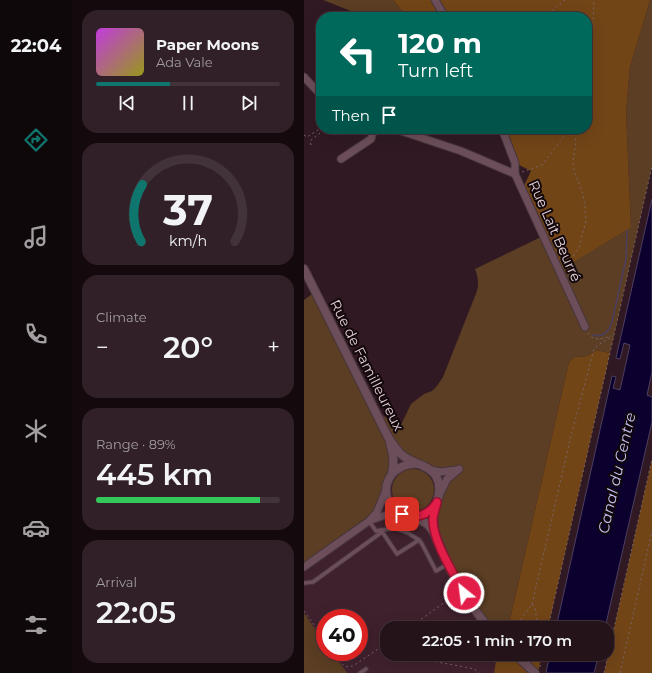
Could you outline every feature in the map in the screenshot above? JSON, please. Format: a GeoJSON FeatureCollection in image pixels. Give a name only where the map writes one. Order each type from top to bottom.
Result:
{"type":"FeatureCollection","features":[{"type":"Feature","properties":{"kind":"street"},"geometry":{"type":"LineString","coordinates":[[435,0],[442,12]]}},
{"type":"Feature","properties":{"kind":"street"},"geometry":{"type":"LineString","coordinates":[[304,77],[316,90]]}},
{"type":"Feature","properties":{"kind":"street"},"geometry":{"type":"LineString","coordinates":[[341,159],[371,139],[372,134]]}},
{"type":"Feature","properties":{"kind":"street","name":"Rue Lait Beurré"},"geometry":{"type":"LineString","coordinates":[[410,134],[461,151],[516,174],[585,327]]}},
{"type":"Feature","properties":{"kind":"street"},"geometry":{"type":"LineString","coordinates":[[504,134],[515,163],[516,174]]}},
{"type":"Feature","properties":{"kind":"street","name":"Rue de Familleureux"},"geometry":{"type":"LineString","coordinates":[[304,269],[388,438],[401,454],[431,470]]}},
{"type":"Feature","properties":{"kind":"street"},"geometry":{"type":"LineString","coordinates":[[304,567],[368,521],[377,512],[392,474],[394,464],[393,454],[388,438]]}},
{"type":"Feature","properties":{"kind":"street"},"geometry":{"type":"LineString","coordinates":[[392,474],[401,466],[412,463],[418,464]]}},
{"type":"Feature","properties":{"kind":"street"},"geometry":{"type":"LineString","coordinates":[[368,521],[389,514],[416,517],[423,515],[434,507],[447,479],[459,469],[447,472],[431,470]]}},
{"type":"Feature","properties":{"kind":"street"},"geometry":{"type":"LineString","coordinates":[[431,470],[440,486],[433,519],[437,540]]}},
{"type":"Feature","properties":{"kind":"street"},"geometry":{"type":"LineString","coordinates":[[386,488],[388,500],[396,510],[405,516],[423,522],[430,527],[468,601],[483,621]]}},
{"type":"Feature","properties":{"kind":"street"},"geometry":{"type":"LineString","coordinates":[[524,661],[537,670]]}},
{"type":"Feature","properties":{"kind":"lane"},"geometry":{"type":"LineString","coordinates":[[368,521],[376,530],[381,531],[398,529],[419,540],[436,571],[448,564]]}},
{"type":"Feature","properties":{"kind":"lane"},"geometry":{"type":"LineString","coordinates":[[381,531],[398,554],[419,540]]}},
{"type":"Feature","properties":{"kind":"lane"},"geometry":{"type":"LineString","coordinates":[[304,583],[313,582],[381,531]]}},
{"type":"Feature","properties":{"kind":"lane"},"geometry":{"type":"LineString","coordinates":[[360,673],[366,669]]}},
{"type":"Feature","properties":{"kind":"path"},"geometry":{"type":"LineString","coordinates":[[550,12],[565,0]]}},
{"type":"Feature","properties":{"kind":"path"},"geometry":{"type":"LineString","coordinates":[[592,22],[594,0]]}},
{"type":"Feature","properties":{"kind":"path"},"geometry":{"type":"LineString","coordinates":[[304,135],[307,137],[316,132]]}},
{"type":"Feature","properties":{"kind":"path"},"geometry":{"type":"LineString","coordinates":[[311,145],[310,141],[319,134]]}},
{"type":"Feature","properties":{"kind":"path"},"geometry":{"type":"LineString","coordinates":[[516,174],[542,165],[565,134]]}},
{"type":"Feature","properties":{"kind":"path"},"geometry":{"type":"LineString","coordinates":[[559,271],[569,263],[579,246],[586,221],[583,194],[574,171],[573,161],[576,142],[574,134]]}},
{"type":"Feature","properties":{"kind":"path"},"geometry":{"type":"LineString","coordinates":[[550,621],[652,166]]}},
{"type":"Feature","properties":{"kind":"path"},"geometry":{"type":"LineString","coordinates":[[585,327],[589,336],[593,339],[598,340],[614,336]]}},
{"type":"Feature","properties":{"kind":"path"},"geometry":{"type":"LineString","coordinates":[[520,621],[532,604],[570,440],[594,349],[614,336]]}},
{"type":"Feature","properties":{"kind":"path"},"geometry":{"type":"LineString","coordinates":[[604,673],[652,459]]}},
{"type":"Feature","properties":{"kind":"path"},"geometry":{"type":"LineString","coordinates":[[620,673],[652,531]]}},
{"type":"Feature","properties":{"kind":"path"},"geometry":{"type":"LineString","coordinates":[[418,621],[445,602],[448,596]]}},
{"type":"Feature","properties":{"kind":"path"},"geometry":{"type":"LineString","coordinates":[[532,604],[535,607],[537,621]]}},
{"type":"Feature","properties":{"kind":"path"},"geometry":{"type":"LineString","coordinates":[[304,611],[316,628]]}},
{"type":"Feature","properties":{"kind":"path"},"geometry":{"type":"LineString","coordinates":[[368,656],[380,648]]}},
{"type":"Feature","properties":{"kind":"path"},"geometry":{"type":"LineString","coordinates":[[339,661],[345,668],[349,668],[360,661]]}},
{"type":"Feature","properties":{"kind":"path"},"geometry":{"type":"LineString","coordinates":[[433,661],[470,668],[479,673]]}},
{"type":"Feature","properties":{"kind":"shaded area"},"geometry":{"type":"Polygon","coordinates":[[[323,0],[393,0],[403,12],[353,12],[323,0]]]}},
{"type":"Feature","properties":{"kind":"shaded area"},"geometry":{"type":"Polygon","coordinates":[[[393,0],[650,0],[630,67],[626,112],[631,227],[559,271],[522,190],[531,171],[515,163],[504,134],[592,134],[592,12],[403,12],[393,0]]]}},
{"type":"Feature","properties":{"kind":"shaded area"},"geometry":{"type":"Polygon","coordinates":[[[650,0],[652,0],[652,166],[614,336],[610,353],[596,350],[588,356],[575,357],[569,362],[510,621],[484,621],[468,601],[434,528],[437,502],[453,474],[418,464],[389,439],[394,464],[377,512],[304,567],[304,300],[315,292],[372,405],[397,428],[400,427],[411,404],[424,394],[432,391],[443,377],[477,291],[478,280],[475,269],[543,236],[631,227],[626,112],[630,67],[650,0]]]}},
{"type":"Feature","properties":{"kind":"shaded area"},"geometry":{"type":"Polygon","coordinates":[[[304,312],[368,441],[569,362],[506,621],[380,621],[380,661],[496,661],[494,673],[304,673],[304,312]]]}},
{"type":"Feature","properties":{"kind":"shaded area"},"geometry":{"type":"Polygon","coordinates":[[[596,350],[610,353],[550,621],[510,621],[569,362],[575,357],[588,356],[596,350]]]}},
{"type":"Feature","properties":{"kind":"shaded area"},"geometry":{"type":"Polygon","coordinates":[[[652,459],[652,673],[604,673],[607,661],[614,661],[614,628],[652,459]]]}},
{"type":"Feature","properties":{"kind":"shaded area"},"geometry":{"type":"Polygon","coordinates":[[[409,469],[417,469],[425,472],[431,478],[434,490],[431,502],[425,508],[417,511],[409,511],[401,508],[395,502],[392,494],[392,486],[395,478],[401,472],[409,469]]]}},
{"type":"Feature","properties":{"kind":"shaded area"},"geometry":{"type":"Polygon","coordinates":[[[304,613],[316,630],[316,661],[338,661],[347,673],[304,673],[304,613]]]}},
{"type":"Feature","properties":{"kind":"shaded area"},"geometry":{"type":"Polygon","coordinates":[[[496,661],[541,661],[538,673],[494,673],[496,661]]]}},
{"type":"Feature","properties":{"kind":"water","name":"Canal du Centre"},"geometry":{"type":"Polygon","coordinates":[[[652,199],[652,372],[647,395],[652,397],[652,422],[607,621],[558,621],[612,376],[616,377],[613,388],[620,390],[630,345],[624,343],[620,359],[616,358],[652,199]]]}},
{"type":"Feature","properties":{"kind":"water"},"geometry":{"type":"Polygon","coordinates":[[[549,661],[597,661],[594,673],[546,673],[549,661]]]}},
{"type":"Feature","properties":{"kind":"waterway"},"geometry":{"type":"LineString","coordinates":[[593,335],[603,335],[612,322],[626,259],[627,231]]}},
{"type":"Feature","properties":{"kind":"route"},"geometry":{"type":"LineString","coordinates":[[402,514],[416,517],[423,515],[429,512],[437,502],[433,519],[437,540],[464,593]]}}]}
